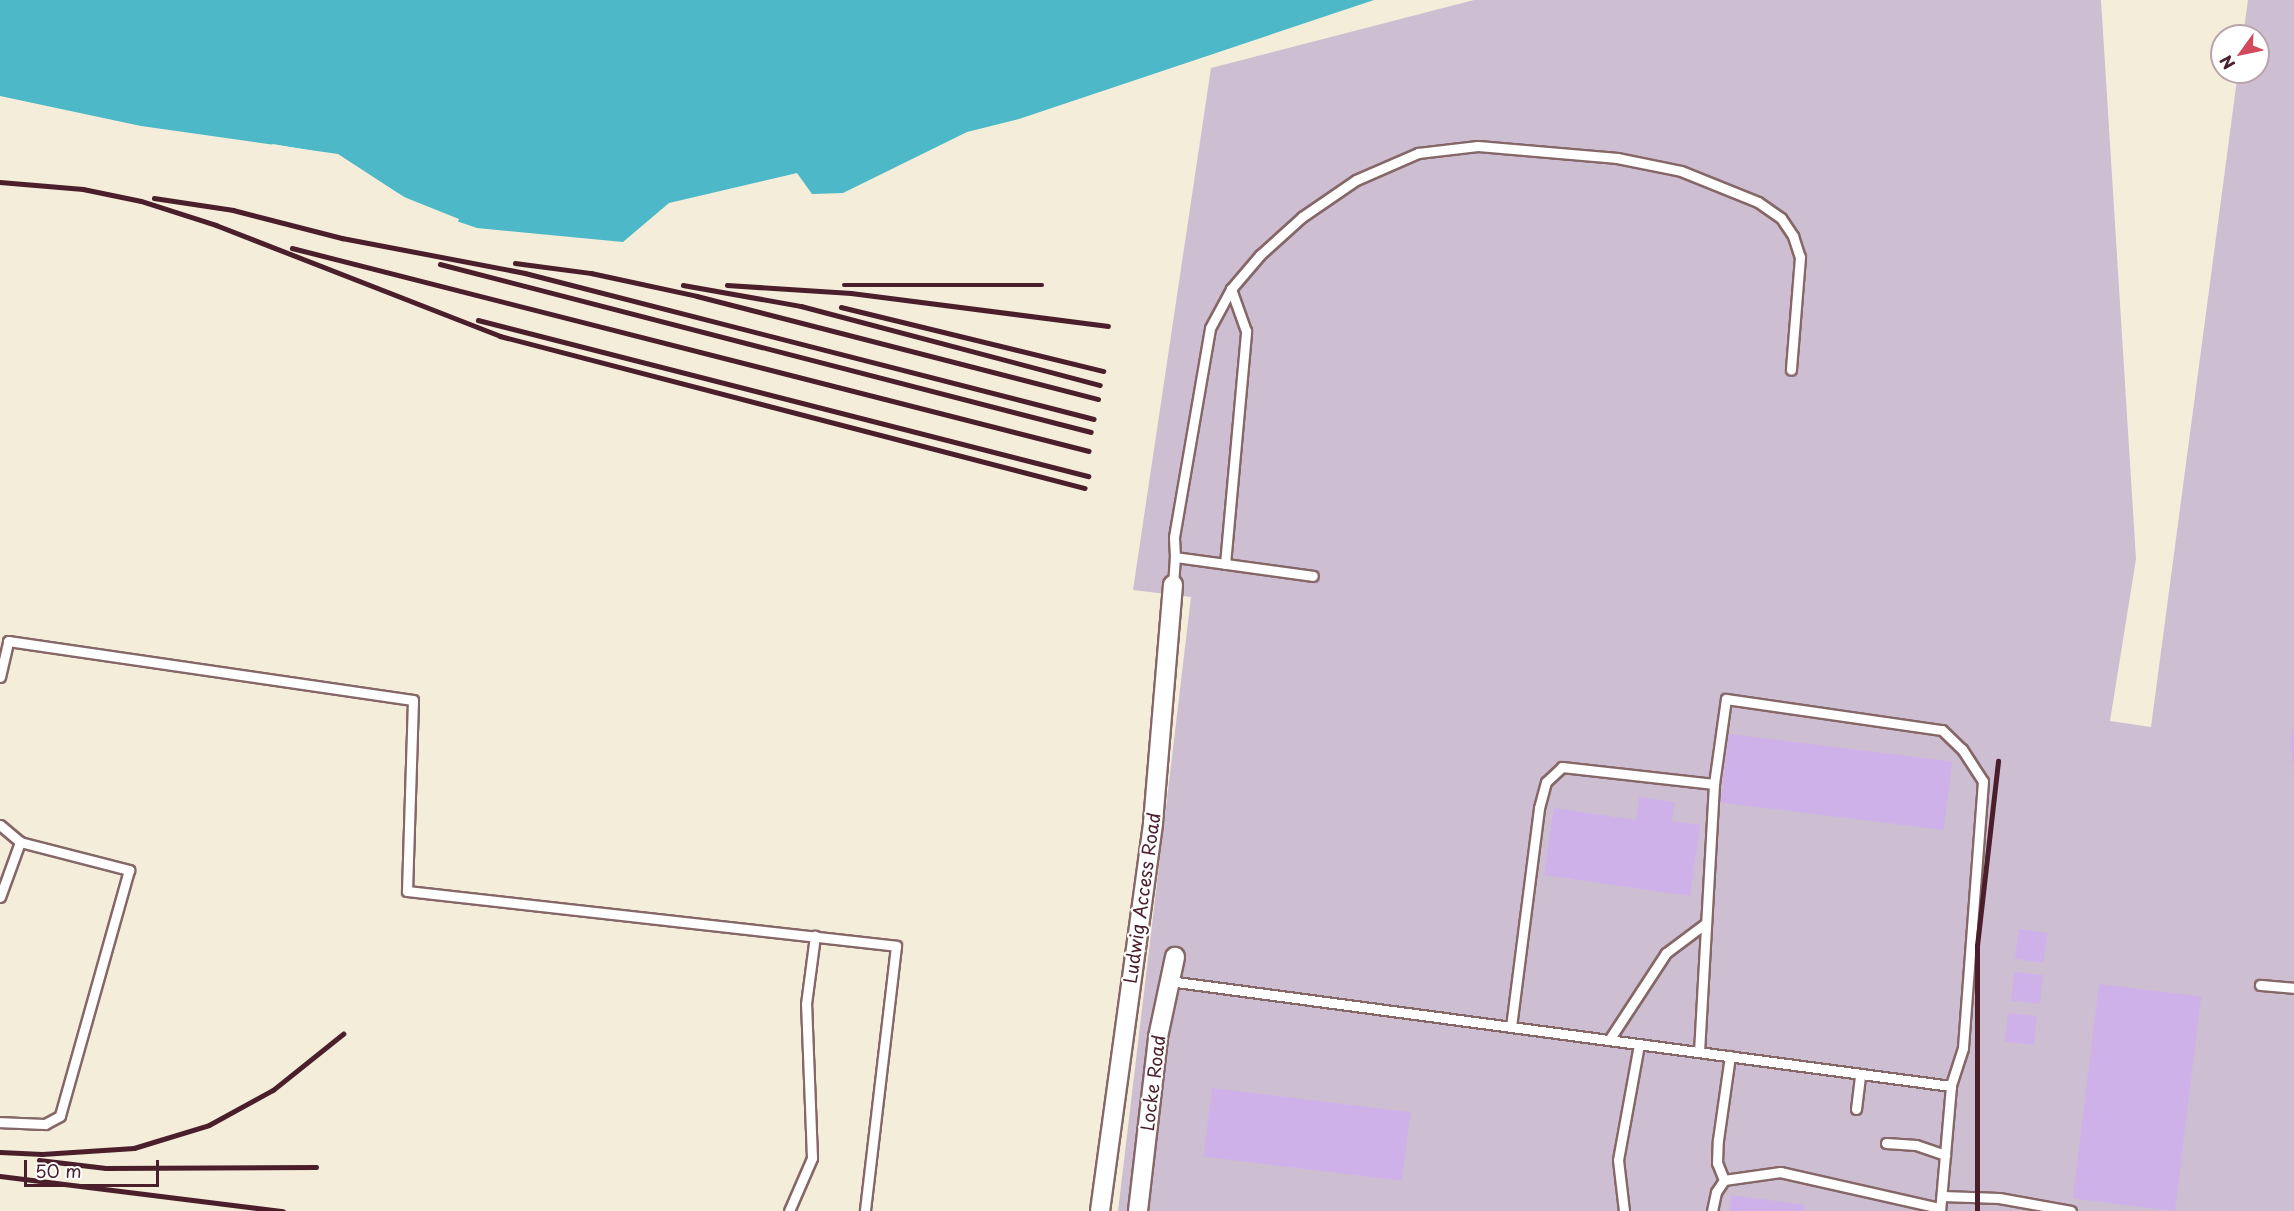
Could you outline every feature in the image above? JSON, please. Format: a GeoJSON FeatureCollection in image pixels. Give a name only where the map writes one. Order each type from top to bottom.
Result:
{"type":"FeatureCollection","features":[{"type":"Feature","properties":{"kind":"street","name":"Ludwig Access Road"},"geometry":{"type":"LineString","coordinates":[[1100,1211],[1154,823],[1173,585]]}},
{"type":"Feature","properties":{"kind":"street","name":"Locke Road"},"geometry":{"type":"LineString","coordinates":[[1138,1211],[1158,1037],[1174,957]]}},
{"type":"Feature","properties":{"kind":"lane"},"geometry":{"type":"LineString","coordinates":[[1173,585],[1174,537],[1210,328],[1231,289],[1260,255],[1302,217],[1356,180],[1419,153],[1478,146],[1617,158],[1681,171],[1758,202],[1781,218],[1793,236],[1800,257],[1791,370]]}},
{"type":"Feature","properties":{"kind":"lane"},"geometry":{"type":"LineString","coordinates":[[1225,564],[1246,332],[1231,289]]}},
{"type":"Feature","properties":{"kind":"lane"},"geometry":{"type":"LineString","coordinates":[[1175,556],[1313,576]]}},
{"type":"Feature","properties":{"kind":"lane"},"geometry":{"type":"LineString","coordinates":[[0,677],[8,641],[413,700],[407,891],[896,946],[865,1211]]}},
{"type":"Feature","properties":{"kind":"lane"},"geometry":{"type":"LineString","coordinates":[[1699,1052],[1706,993],[1706,923],[1714,784],[1726,699],[1942,730],[1962,749],[1983,781],[1963,1048],[1951,1086],[1940,1209],[1780,1172],[1724,1180],[1716,1192],[1712,1211]]}},
{"type":"Feature","properties":{"kind":"lane"},"geometry":{"type":"LineString","coordinates":[[1511,1027],[1539,808],[1546,782],[1562,767],[1714,784]]}},
{"type":"Feature","properties":{"kind":"lane"},"geometry":{"type":"LineString","coordinates":[[0,825],[20,842],[129,870],[60,1116],[45,1124],[0,1122]]}},
{"type":"Feature","properties":{"kind":"lane"},"geometry":{"type":"LineString","coordinates":[[0,897],[20,842]]}},
{"type":"Feature","properties":{"kind":"lane"},"geometry":{"type":"LineString","coordinates":[[1609,1040],[1666,953],[1706,923]]}},
{"type":"Feature","properties":{"kind":"lane"},"geometry":{"type":"LineString","coordinates":[[789,1211],[812,1158],[806,1004],[815,936]]}},
{"type":"Feature","properties":{"kind":"lane"},"geometry":{"type":"LineString","coordinates":[[1169,981],[1951,1086]]}},
{"type":"Feature","properties":{"kind":"lane"},"geometry":{"type":"LineString","coordinates":[[2260,985],[2294,988]]}},
{"type":"Feature","properties":{"kind":"lane"},"geometry":{"type":"LineString","coordinates":[[1624,1211],[1618,1160],[1639,1044]]}},
{"type":"Feature","properties":{"kind":"lane"},"geometry":{"type":"LineString","coordinates":[[1724,1180],[1717,1164],[1718,1140],[1730,1056]]}},
{"type":"Feature","properties":{"kind":"lane"},"geometry":{"type":"LineString","coordinates":[[1856,1109],[1860,1074]]}},
{"type":"Feature","properties":{"kind":"lane"},"geometry":{"type":"LineString","coordinates":[[1886,1143],[1916,1145],[1945,1155]]}},
{"type":"Feature","properties":{"kind":"lane"},"geometry":{"type":"LineString","coordinates":[[1942,1196],[1999,1198],[2042,1208],[2071,1211]]}},
{"type":"Feature","properties":{"kind":"shaded area"},"geometry":{"type":"Polygon","coordinates":[[[1474,0],[2101,0],[2136,559],[2110,721],[2151,727],[2236,84],[2270,84],[2270,24],[2245,24],[2248,0],[2294,0],[2294,1211],[1118,1211],[1191,597],[1133,590],[1211,68],[1474,0]]]}},
{"type":"Feature","properties":{"kind":"water"},"geometry":{"type":"Polygon","coordinates":[[[0,0],[1374,0],[1019,119],[967,132],[843,193],[812,194],[797,173],[669,203],[623,242],[477,228],[424,210],[338,154],[141,126],[0,96],[0,0]]]}},
{"type":"Feature","properties":{"kind":"pier"},"geometry":{"type":"Polygon","coordinates":[[[273,144],[308,150],[337,157],[269,147],[273,144]]]}},
{"type":"Feature","properties":{"kind":"pier"},"geometry":{"type":"Polygon","coordinates":[[[338,157],[404,197],[459,219],[457,224],[423,212],[338,157]]]}},
{"type":"Feature","properties":{"kind":"building"},"geometry":{"type":"Polygon","coordinates":[[[2294,728],[2294,773],[2290,739],[2294,728]]]}},
{"type":"Feature","properties":{"kind":"building"},"geometry":{"type":"Polygon","coordinates":[[[1729,734],[1952,761],[1944,830],[1721,802],[1729,734]]]}},
{"type":"Feature","properties":{"kind":"building"},"geometry":{"type":"Polygon","coordinates":[[[1639,797],[1675,802],[1672,821],[1700,825],[1690,896],[1544,875],[1554,808],[1636,820],[1639,797]]]}},
{"type":"Feature","properties":{"kind":"building"},"geometry":{"type":"Polygon","coordinates":[[[2019,929],[2048,933],[2044,963],[2015,959],[2019,929]]]}},
{"type":"Feature","properties":{"kind":"building"},"geometry":{"type":"Polygon","coordinates":[[[2014,972],[2043,975],[2040,1004],[2011,1001],[2014,972]]]}},
{"type":"Feature","properties":{"kind":"building"},"geometry":{"type":"Polygon","coordinates":[[[2099,984],[2201,997],[2175,1211],[2073,1198],[2099,984]]]}},
{"type":"Feature","properties":{"kind":"building"},"geometry":{"type":"Polygon","coordinates":[[[2008,1013],[2037,1016],[2034,1045],[2005,1042],[2008,1013]]]}},
{"type":"Feature","properties":{"kind":"building"},"geometry":{"type":"Polygon","coordinates":[[[1212,1088],[1411,1112],[1402,1181],[1204,1156],[1212,1088]]]}},
{"type":"Feature","properties":{"kind":"building"},"geometry":{"type":"Polygon","coordinates":[[[1731,1195],[1805,1205],[1804,1211],[1730,1211],[1731,1195]]]}},
{"type":"Feature","properties":{"kind":"railway"},"geometry":{"type":"LineString","coordinates":[[0,182],[83,189],[141,201],[216,225],[500,336],[1085,488]]}},
{"type":"Feature","properties":{"kind":"railway"},"geometry":{"type":"LineString","coordinates":[[154,198],[233,210],[342,238],[525,273],[1094,419]]}},
{"type":"Feature","properties":{"kind":"railway"},"geometry":{"type":"LineString","coordinates":[[292,248],[1089,451]]}},
{"type":"Feature","properties":{"kind":"railway"},"geometry":{"type":"LineString","coordinates":[[515,263],[591,273],[697,296],[1098,399]]}},
{"type":"Feature","properties":{"kind":"railway"},"geometry":{"type":"LineString","coordinates":[[440,264],[1091,432]]}},
{"type":"Feature","properties":{"kind":"railway"},"geometry":{"type":"LineString","coordinates":[[683,285],[801,306],[1100,385]]}},
{"type":"Feature","properties":{"kind":"railway"},"geometry":{"type":"LineString","coordinates":[[727,285],[851,293],[1108,326]]}},
{"type":"Feature","properties":{"kind":"railway"},"geometry":{"type":"LineString","coordinates":[[844,285],[1042,285]]}},
{"type":"Feature","properties":{"kind":"railway"},"geometry":{"type":"LineString","coordinates":[[841,307],[1103,371]]}},
{"type":"Feature","properties":{"kind":"railway"},"geometry":{"type":"LineString","coordinates":[[478,320],[1088,476]]}},
{"type":"Feature","properties":{"kind":"railway"},"geometry":{"type":"LineString","coordinates":[[1977,1211],[1977,946],[1998,761]]}},
{"type":"Feature","properties":{"kind":"railway"},"geometry":{"type":"LineString","coordinates":[[0,1152],[42,1154],[134,1148],[209,1125],[273,1090],[343,1034]]}},
{"type":"Feature","properties":{"kind":"railway"},"geometry":{"type":"LineString","coordinates":[[39,1160],[106,1168],[316,1167]]}},
{"type":"Feature","properties":{"kind":"railway"},"geometry":{"type":"LineString","coordinates":[[0,1176],[283,1211]]}}]}
